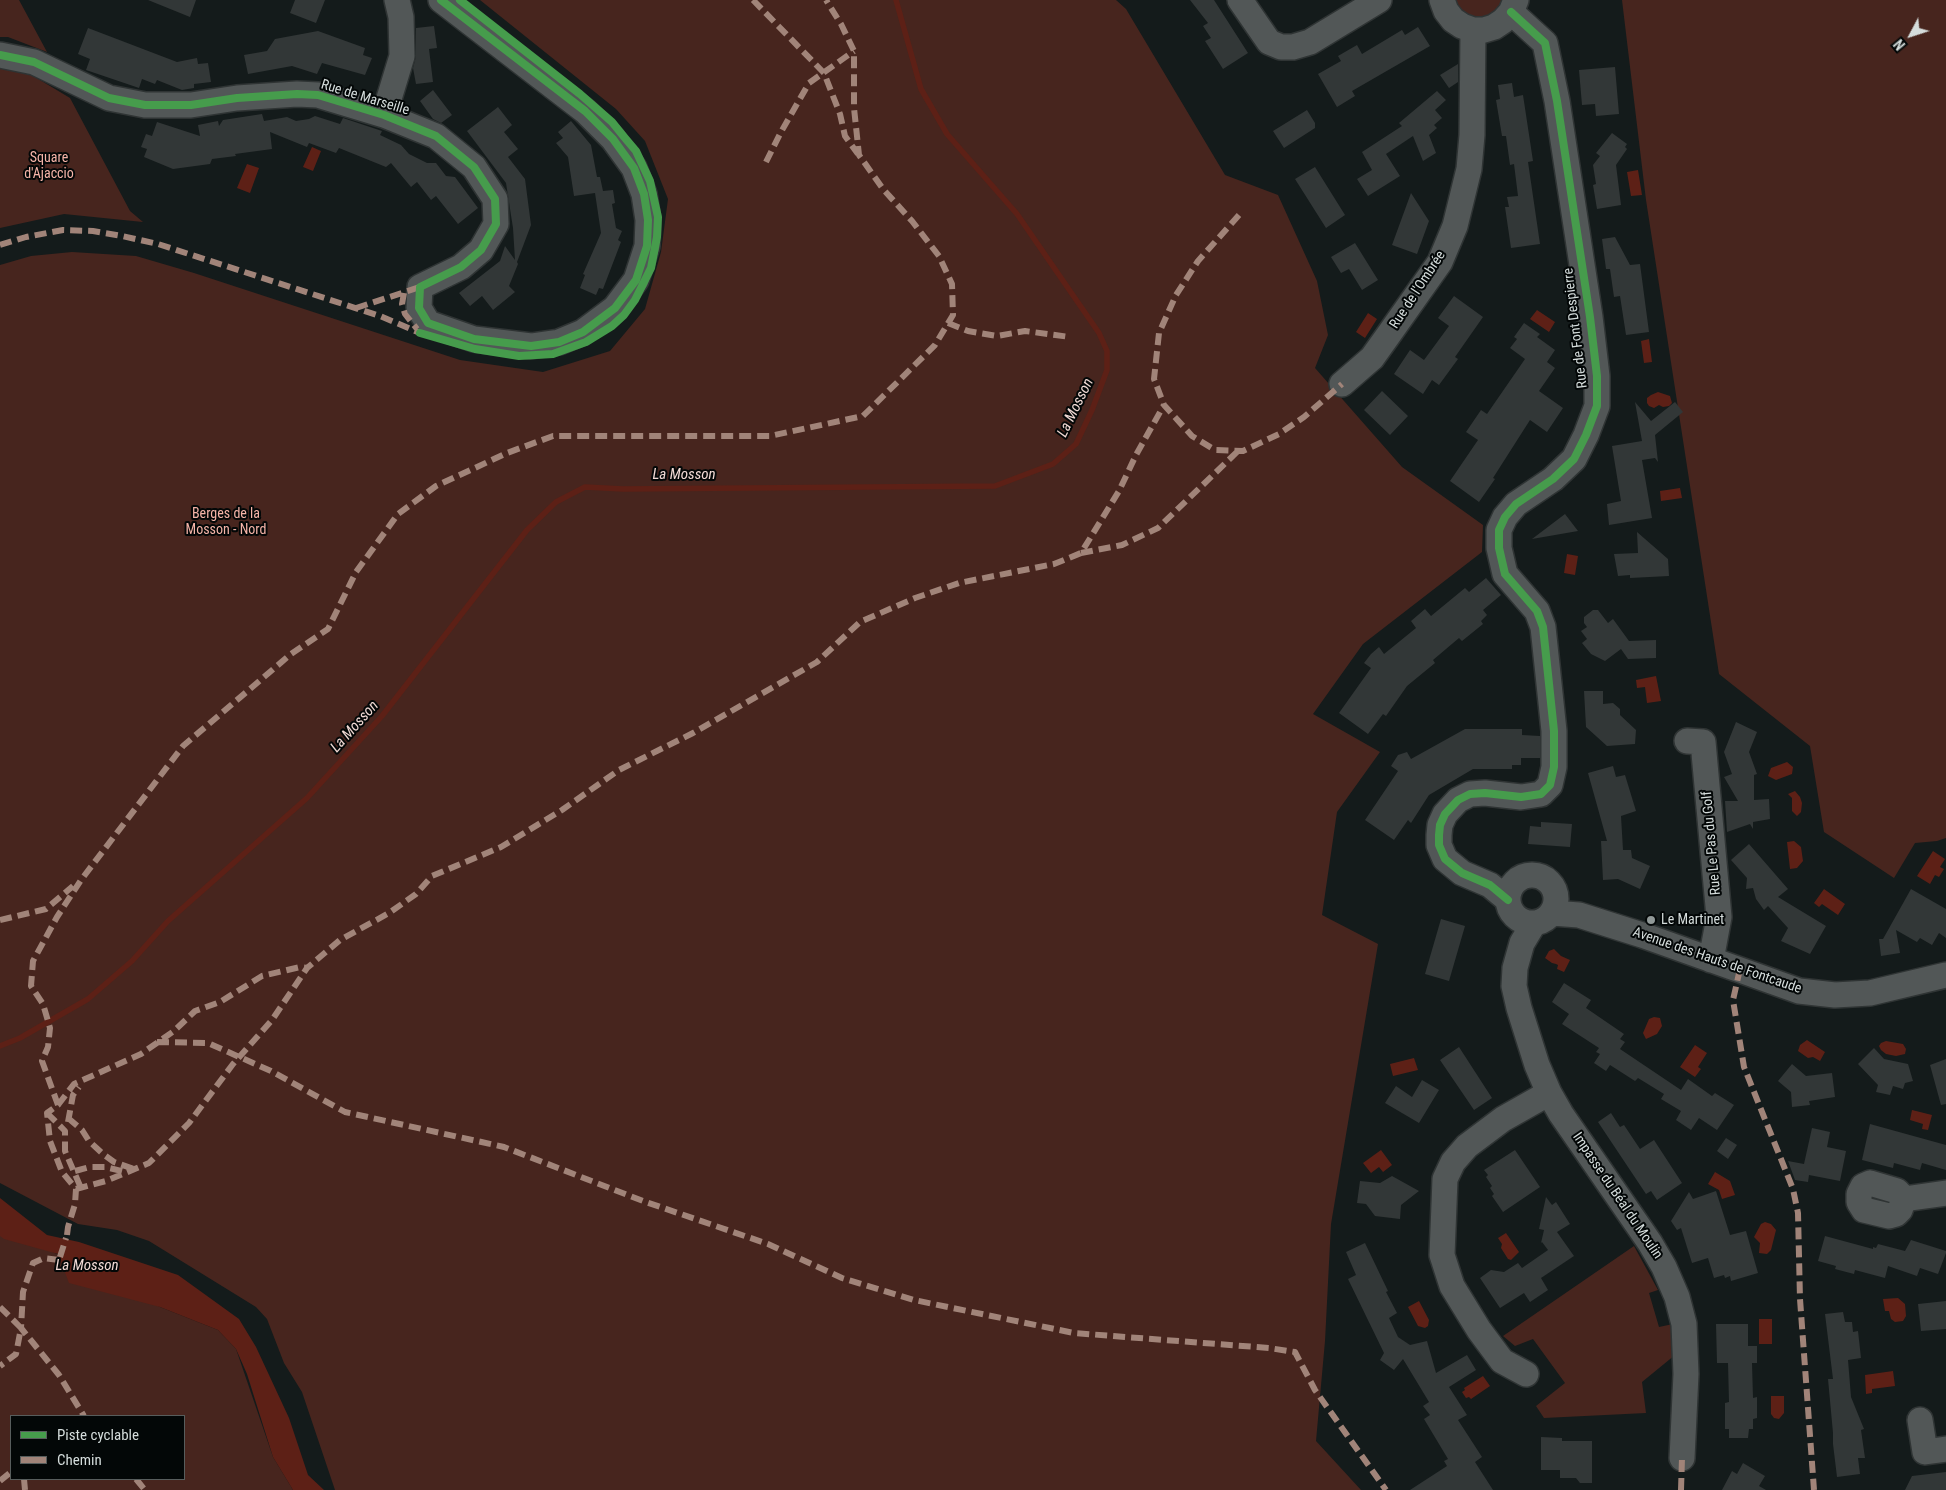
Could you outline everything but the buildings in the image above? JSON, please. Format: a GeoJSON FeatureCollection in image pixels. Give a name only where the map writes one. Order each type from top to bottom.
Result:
{"type":"FeatureCollection","features":[{"type":"Feature","properties":{"kind":"street"},"geometry":{"type":"LineString","coordinates":[[384,114],[402,56],[401,16],[396,0]]}},
{"type":"Feature","properties":{"kind":"street","name":"Rue de Marseille"},"geometry":{"type":"LineString","coordinates":[[0,54],[34,62],[109,98],[145,105],[191,105],[236,98],[297,94],[318,95],[384,114],[436,136],[474,167],[495,199],[496,224],[481,250],[461,267],[420,287],[419,308],[428,323],[474,339],[531,346],[559,342],[584,332],[615,308],[636,280],[646,246],[648,220],[644,194],[634,168],[613,139],[585,111],[441,0]]}},
{"type":"Feature","properties":{"kind":"street"},"geometry":{"type":"LineString","coordinates":[[1240,0],[1269,42],[1281,47],[1293,47],[1310,42],[1379,0]]}},
{"type":"Feature","properties":{"kind":"street"},"geometry":{"type":"LineString","coordinates":[[1442,0],[1446,11],[1453,20],[1472,30],[1484,30],[1494,27],[1504,21],[1513,6]]}},
{"type":"Feature","properties":{"kind":"street","name":"Rue de Font Despierre"},"geometry":{"type":"LineString","coordinates":[[1513,6],[1545,43],[1557,101],[1590,317],[1597,376],[1597,406],[1574,459],[1553,479],[1516,504],[1499,530],[1499,548],[1504,574],[1537,611],[1543,627],[1552,707],[1554,767],[1550,785],[1541,794],[1521,798],[1485,793],[1470,794],[1458,800],[1445,814],[1438,835],[1445,859],[1462,873],[1524,909]]}},
{"type":"Feature","properties":{"kind":"street","name":"Rue de l'Ombrée"},"geometry":{"type":"LineString","coordinates":[[1342,384],[1372,358],[1440,262],[1455,226],[1469,169],[1472,135],[1472,30]]}},
{"type":"Feature","properties":{"kind":"street","name":"Rue Le Pas du Golf"},"geometry":{"type":"LineString","coordinates":[[1687,741],[1703,742],[1719,917],[1711,960]]}},
{"type":"Feature","properties":{"kind":"street","name":"Avenue des Hauts de Fontcaude"},"geometry":{"type":"LineString","coordinates":[[1524,909],[1579,915],[1642,935],[1799,991],[1835,995],[1870,994],[1946,975]]}},
{"type":"Feature","properties":{"kind":"street","name":"Impasse du Béal du Moulin"},"geometry":{"type":"LineString","coordinates":[[1524,909],[1514,986],[1537,1065],[1549,1093],[1561,1114],[1633,1216],[1664,1267],[1677,1297],[1684,1324],[1686,1374],[1682,1458]]}},
{"type":"Feature","properties":{"kind":"street"},"geometry":{"type":"LineString","coordinates":[[1526,1374],[1502,1361],[1479,1330],[1452,1286],[1442,1255],[1445,1179],[1453,1162],[1467,1146],[1503,1119],[1549,1093]]}},
{"type":"Feature","properties":{"kind":"street"},"geometry":{"type":"LineString","coordinates":[[1904,1199],[1946,1193]]}},
{"type":"Feature","properties":{"kind":"street"},"geometry":{"type":"LineString","coordinates":[[1920,1420],[1925,1452],[1946,1450]]}},
{"type":"Feature","properties":{"kind":"green space"},"geometry":{"type":"Polygon","coordinates":[[[0,0],[19,0],[47,52],[8,37],[0,37],[0,0]]]}},
{"type":"Feature","properties":{"kind":"green space","name":"Berges de la Mosson - Nord"},"geometry":{"type":"Polygon","coordinates":[[[480,0],[1116,0],[1126,9],[1225,175],[1278,195],[1317,281],[1328,335],[1315,368],[1402,467],[1483,525],[1482,552],[1363,644],[1313,714],[1380,752],[1337,812],[1322,915],[1378,944],[1331,1224],[1325,1341],[1316,1441],[1361,1490],[335,1490],[302,1392],[284,1363],[267,1319],[256,1307],[149,1241],[117,1230],[78,1224],[0,1183],[0,265],[31,256],[72,252],[136,256],[194,273],[460,360],[543,372],[610,351],[645,309],[661,252],[668,199],[645,141],[616,109],[480,0]]]}},
{"type":"Feature","properties":{"kind":"green space"},"geometry":{"type":"Polygon","coordinates":[[[1452,0],[1505,0],[1498,12],[1481,21],[1463,16],[1452,0]]]}},
{"type":"Feature","properties":{"kind":"green space"},"geometry":{"type":"Polygon","coordinates":[[[1622,0],[1946,0],[1946,838],[1937,841],[1915,843],[1894,878],[1824,832],[1810,746],[1719,674],[1646,200],[1622,0]]]}},
{"type":"Feature","properties":{"kind":"green space","name":"Square d'Ajaccio"},"geometry":{"type":"Polygon","coordinates":[[[0,65],[30,74],[70,98],[130,211],[143,222],[64,214],[0,228],[0,65]]]}},
{"type":"Feature","properties":{"kind":"green space"},"geometry":{"type":"Polygon","coordinates":[[[0,1225],[160,1307],[218,1330],[236,1349],[273,1457],[293,1490],[0,1490],[0,1225]]]}},
{"type":"Feature","properties":{"kind":"green space"},"geometry":{"type":"Polygon","coordinates":[[[1634,1246],[1658,1290],[1649,1293],[1659,1327],[1673,1324],[1675,1355],[1642,1382],[1646,1413],[1544,1418],[1536,1406],[1565,1383],[1533,1339],[1515,1346],[1503,1336],[1634,1246]]]}},
{"type":"Feature","properties":{"kind":"water"},"geometry":{"type":"Polygon","coordinates":[[[312,147],[321,151],[313,171],[303,167],[312,147]]]}},
{"type":"Feature","properties":{"kind":"water"},"geometry":{"type":"Polygon","coordinates":[[[247,164],[259,168],[250,193],[237,188],[247,164]]]}},
{"type":"Feature","properties":{"kind":"water"},"geometry":{"type":"Polygon","coordinates":[[[1638,170],[1642,195],[1631,196],[1627,172],[1638,170]]]}},
{"type":"Feature","properties":{"kind":"water"},"geometry":{"type":"Polygon","coordinates":[[[1537,310],[1555,322],[1549,332],[1530,319],[1537,310]]]}},
{"type":"Feature","properties":{"kind":"water"},"geometry":{"type":"Polygon","coordinates":[[[1368,313],[1377,319],[1365,338],[1356,332],[1368,313]]]}},
{"type":"Feature","properties":{"kind":"water"},"geometry":{"type":"Polygon","coordinates":[[[1649,339],[1652,362],[1644,363],[1641,341],[1649,339]]]}},
{"type":"Feature","properties":{"kind":"water"},"geometry":{"type":"Polygon","coordinates":[[[1658,392],[1670,396],[1672,403],[1669,406],[1663,407],[1659,405],[1654,408],[1649,406],[1647,398],[1658,392]]]}},
{"type":"Feature","properties":{"kind":"water"},"geometry":{"type":"Polygon","coordinates":[[[1680,488],[1682,498],[1661,501],[1660,491],[1680,488]]]}},
{"type":"Feature","properties":{"kind":"water"},"geometry":{"type":"Polygon","coordinates":[[[1567,554],[1578,556],[1575,575],[1564,573],[1567,554]]]}},
{"type":"Feature","properties":{"kind":"water"},"geometry":{"type":"Polygon","coordinates":[[[1656,676],[1661,701],[1647,703],[1645,687],[1637,688],[1636,680],[1656,676]]]}},
{"type":"Feature","properties":{"kind":"water"},"geometry":{"type":"Polygon","coordinates":[[[1787,762],[1793,767],[1792,774],[1776,780],[1768,776],[1771,768],[1787,762]]]}},
{"type":"Feature","properties":{"kind":"water"},"geometry":{"type":"Polygon","coordinates":[[[1795,791],[1802,803],[1801,812],[1797,816],[1792,811],[1792,798],[1788,794],[1795,791]]]}},
{"type":"Feature","properties":{"kind":"water"},"geometry":{"type":"Polygon","coordinates":[[[1794,841],[1801,847],[1803,861],[1797,868],[1790,869],[1787,842],[1794,841]]]}},
{"type":"Feature","properties":{"kind":"water"},"geometry":{"type":"Polygon","coordinates":[[[1933,851],[1945,859],[1940,867],[1944,869],[1939,877],[1935,875],[1930,884],[1917,876],[1933,851]]]}},
{"type":"Feature","properties":{"kind":"water"},"geometry":{"type":"Polygon","coordinates":[[[1824,889],[1845,904],[1838,915],[1822,904],[1819,907],[1814,903],[1824,889]]]}},
{"type":"Feature","properties":{"kind":"water"},"geometry":{"type":"Polygon","coordinates":[[[1554,949],[1561,956],[1570,960],[1564,972],[1557,969],[1558,965],[1545,958],[1549,951],[1554,949]]]}},
{"type":"Feature","properties":{"kind":"water"},"geometry":{"type":"Polygon","coordinates":[[[1654,1017],[1660,1018],[1662,1026],[1657,1034],[1646,1039],[1643,1033],[1649,1019],[1654,1017]]]}},
{"type":"Feature","properties":{"kind":"water"},"geometry":{"type":"Polygon","coordinates":[[[1807,1040],[1825,1052],[1820,1061],[1813,1057],[1808,1058],[1798,1051],[1800,1045],[1807,1040]]]}},
{"type":"Feature","properties":{"kind":"water"},"geometry":{"type":"Polygon","coordinates":[[[1886,1041],[1903,1044],[1906,1049],[1905,1054],[1896,1056],[1886,1054],[1879,1046],[1886,1041]]]}},
{"type":"Feature","properties":{"kind":"water"},"geometry":{"type":"Polygon","coordinates":[[[1695,1045],[1707,1053],[1698,1067],[1701,1069],[1695,1077],[1680,1067],[1695,1045]]]}},
{"type":"Feature","properties":{"kind":"water"},"geometry":{"type":"Polygon","coordinates":[[[1414,1058],[1418,1070],[1393,1076],[1390,1064],[1414,1058]]]}},
{"type":"Feature","properties":{"kind":"water"},"geometry":{"type":"Polygon","coordinates":[[[1912,1110],[1932,1115],[1928,1130],[1922,1129],[1923,1124],[1910,1120],[1912,1110]]]}},
{"type":"Feature","properties":{"kind":"water"},"geometry":{"type":"Polygon","coordinates":[[[1381,1150],[1392,1165],[1383,1172],[1379,1167],[1371,1173],[1363,1163],[1381,1150]]]}},
{"type":"Feature","properties":{"kind":"water"},"geometry":{"type":"Polygon","coordinates":[[[1715,1172],[1730,1181],[1735,1195],[1722,1199],[1719,1190],[1708,1184],[1715,1172]]]}},
{"type":"Feature","properties":{"kind":"water","name":"La Mosson"},"geometry":{"type":"Polygon","coordinates":[[[0,1198],[47,1235],[79,1242],[178,1275],[239,1319],[256,1347],[289,1418],[308,1475],[324,1490],[293,1490],[273,1457],[247,1374],[236,1349],[218,1330],[160,1307],[69,1283],[58,1254],[4,1239],[0,1236],[0,1198]]]}},
{"type":"Feature","properties":{"kind":"water"},"geometry":{"type":"Polygon","coordinates":[[[1765,1222],[1771,1224],[1776,1230],[1771,1250],[1767,1254],[1759,1253],[1760,1243],[1754,1237],[1761,1224],[1765,1222]]]}},
{"type":"Feature","properties":{"kind":"water"},"geometry":{"type":"Polygon","coordinates":[[[1506,1233],[1519,1252],[1511,1260],[1508,1259],[1501,1248],[1502,1244],[1498,1238],[1506,1233]]]}},
{"type":"Feature","properties":{"kind":"water"},"geometry":{"type":"Polygon","coordinates":[[[1898,1298],[1905,1304],[1906,1316],[1903,1321],[1895,1322],[1891,1319],[1889,1311],[1885,1311],[1883,1299],[1898,1298]]]}},
{"type":"Feature","properties":{"kind":"water"},"geometry":{"type":"Polygon","coordinates":[[[1419,1301],[1429,1320],[1428,1326],[1425,1328],[1418,1326],[1408,1307],[1419,1301]]]}},
{"type":"Feature","properties":{"kind":"water"},"geometry":{"type":"Polygon","coordinates":[[[1759,1319],[1772,1319],[1772,1344],[1759,1344],[1759,1319]]]}},
{"type":"Feature","properties":{"kind":"water"},"geometry":{"type":"Polygon","coordinates":[[[1893,1371],[1895,1386],[1872,1389],[1872,1393],[1866,1394],[1865,1375],[1893,1371]]]}},
{"type":"Feature","properties":{"kind":"water"},"geometry":{"type":"Polygon","coordinates":[[[1483,1376],[1490,1386],[1471,1399],[1469,1397],[1466,1398],[1462,1392],[1465,1390],[1464,1388],[1483,1376]]]}},
{"type":"Feature","properties":{"kind":"water"},"geometry":{"type":"Polygon","coordinates":[[[1771,1396],[1784,1396],[1784,1413],[1779,1419],[1774,1418],[1771,1414],[1771,1396]]]}},
{"type":"Feature","properties":{"kind":"waterway","name":"La Mosson"},"geometry":{"type":"LineString","coordinates":[[0,1046],[20,1038],[88,999],[132,961],[168,921],[307,798],[382,716],[527,530],[556,502],[585,487],[623,489],[995,486],[1053,464],[1076,444],[1092,410],[1107,370],[1107,351],[1099,333],[1017,214],[947,134],[921,89],[896,0]]}},
{"type":"Feature","properties":{"kind":"marked path"},"geometry":{"type":"LineString","coordinates":[[753,0],[824,73],[840,114],[845,136],[858,154]]}},
{"type":"Feature","properties":{"kind":"marked path"},"geometry":{"type":"LineString","coordinates":[[67,1235],[75,1204],[76,1189],[62,1172],[50,1141],[47,1113],[58,1105],[42,1061],[48,1047],[50,1028],[43,1004],[31,986],[33,961],[57,917],[81,880],[183,746],[291,654],[328,629],[356,572],[398,514],[436,486],[507,453],[553,436],[770,436],[863,416],[935,345],[953,315],[952,284],[939,256],[912,221],[883,189],[859,155],[854,108],[854,51],[841,24],[826,0]]}},
{"type":"Feature","properties":{"kind":"marked path"},"geometry":{"type":"LineString","coordinates":[[766,162],[809,83],[854,51]]}},
{"type":"Feature","properties":{"kind":"marked path"},"geometry":{"type":"LineString","coordinates":[[1239,215],[1198,261],[1176,295],[1159,333],[1154,379],[1164,405],[1192,436],[1215,450],[1243,451],[1279,434],[1304,417],[1342,384]]}},
{"type":"Feature","properties":{"kind":"marked path"},"geometry":{"type":"LineString","coordinates":[[0,245],[26,237],[63,230],[93,231],[122,236],[158,244],[380,316],[420,333]]}},
{"type":"Feature","properties":{"kind":"marked path"},"geometry":{"type":"LineString","coordinates":[[356,308],[420,287]]}},
{"type":"Feature","properties":{"kind":"marked path"},"geometry":{"type":"LineString","coordinates":[[404,293],[402,304],[405,314],[417,329]]}},
{"type":"Feature","properties":{"kind":"marked path"},"geometry":{"type":"LineString","coordinates":[[948,323],[968,331],[997,336],[1025,331],[1070,337]]}},
{"type":"Feature","properties":{"kind":"marked path"},"geometry":{"type":"LineString","coordinates":[[76,1189],[106,1181],[149,1163],[189,1123],[233,1064],[272,1020],[307,968],[340,940],[389,913],[416,894],[432,876],[501,847],[562,810],[619,770],[693,733],[817,662],[860,622],[915,598],[959,583],[1054,564],[1081,553],[1119,491],[1136,455],[1164,405]]}},
{"type":"Feature","properties":{"kind":"marked path"},"geometry":{"type":"LineString","coordinates":[[1081,553],[1122,545],[1158,528],[1238,451]]}},
{"type":"Feature","properties":{"kind":"marked path"},"geometry":{"type":"LineString","coordinates":[[0,920],[46,909],[73,886]]}},
{"type":"Feature","properties":{"kind":"marked path"},"geometry":{"type":"LineString","coordinates":[[58,1105],[74,1084],[141,1054],[174,1031],[195,1011],[220,1002],[262,976],[300,967],[307,968]]}},
{"type":"Feature","properties":{"kind":"marked path"},"geometry":{"type":"LineString","coordinates":[[1740,969],[1733,1000],[1744,1067],[1793,1189],[1798,1213],[1800,1299],[1814,1490]]}},
{"type":"Feature","properties":{"kind":"marked path"},"geometry":{"type":"LineString","coordinates":[[157,1042],[208,1043],[271,1071],[345,1112],[504,1147],[643,1201],[768,1244],[842,1278],[914,1300],[1074,1333],[1269,1348],[1295,1352],[1315,1390],[1386,1490]]}},
{"type":"Feature","properties":{"kind":"marked path"},"geometry":{"type":"LineString","coordinates":[[68,1122],[73,1095],[79,1087]]}},
{"type":"Feature","properties":{"kind":"marked path"},"geometry":{"type":"LineString","coordinates":[[47,1113],[65,1131],[65,1151],[81,1188]]}},
{"type":"Feature","properties":{"kind":"marked path"},"geometry":{"type":"LineString","coordinates":[[68,1118],[82,1130],[89,1141],[103,1154],[114,1162],[134,1169]]}},
{"type":"Feature","properties":{"kind":"marked path"},"geometry":{"type":"LineString","coordinates":[[75,1171],[90,1167],[105,1167],[126,1172]]}},
{"type":"Feature","properties":{"kind":"marked path"},"geometry":{"type":"LineString","coordinates":[[60,1257],[66,1238]]}},
{"type":"Feature","properties":{"kind":"marked path"},"geometry":{"type":"LineString","coordinates":[[59,1260],[44,1258],[33,1263],[23,1292],[21,1328],[59,1375],[83,1415]]}},
{"type":"Feature","properties":{"kind":"marked path"},"geometry":{"type":"LineString","coordinates":[[0,1307],[21,1328],[16,1354],[0,1366]]}},
{"type":"Feature","properties":{"kind":"marked path"},"geometry":{"type":"LineString","coordinates":[[1681,1490],[1682,1458]]}},
{"type":"Feature","properties":{"kind":"marked path"},"geometry":{"type":"LineString","coordinates":[[0,1481],[10,1473]]}},
{"type":"Feature","properties":{"kind":"marked path"},"geometry":{"type":"LineString","coordinates":[[24,1480],[25,1490]]}},
{"type":"Feature","properties":{"kind":"marked path"},"geometry":{"type":"LineString","coordinates":[[137,1480],[145,1490]]}},
{"type":"Feature","properties":{"kind":"cycle path"},"geometry":{"type":"LineString","coordinates":[[0,55],[34,62],[109,98],[145,105],[191,105],[237,98],[297,94],[318,95],[384,115],[436,136],[474,167],[495,199],[496,224],[481,250],[461,267],[420,287],[419,308],[428,323],[474,339],[531,346],[559,342],[583,332],[615,308],[636,280],[647,246],[648,220],[644,194],[634,168],[613,139],[585,111],[441,0]]}},
{"type":"Feature","properties":{"kind":"cycle path"},"geometry":{"type":"LineString","coordinates":[[420,333],[475,349],[519,356],[553,354],[586,342],[612,326],[624,315],[635,300],[651,268],[657,237],[658,217],[650,181],[636,151],[612,122],[580,94],[460,0]]}},
{"type":"Feature","properties":{"kind":"cycle path"},"geometry":{"type":"LineString","coordinates":[[1508,900],[1490,885],[1462,873],[1445,859],[1439,845],[1440,825],[1445,814],[1458,800],[1470,794],[1485,793],[1521,797],[1541,794],[1550,785],[1554,767],[1554,731],[1543,627],[1537,611],[1505,574],[1499,548],[1499,530],[1505,517],[1516,504],[1553,479],[1574,459],[1597,406],[1597,376],[1590,317],[1557,101],[1545,43],[1511,12]]}},
{"type":"Feature","properties":{"kind":"place","name":"Le Martinet"},"geometry":{"type":"Point","coordinates":[1651,920]}}]}
